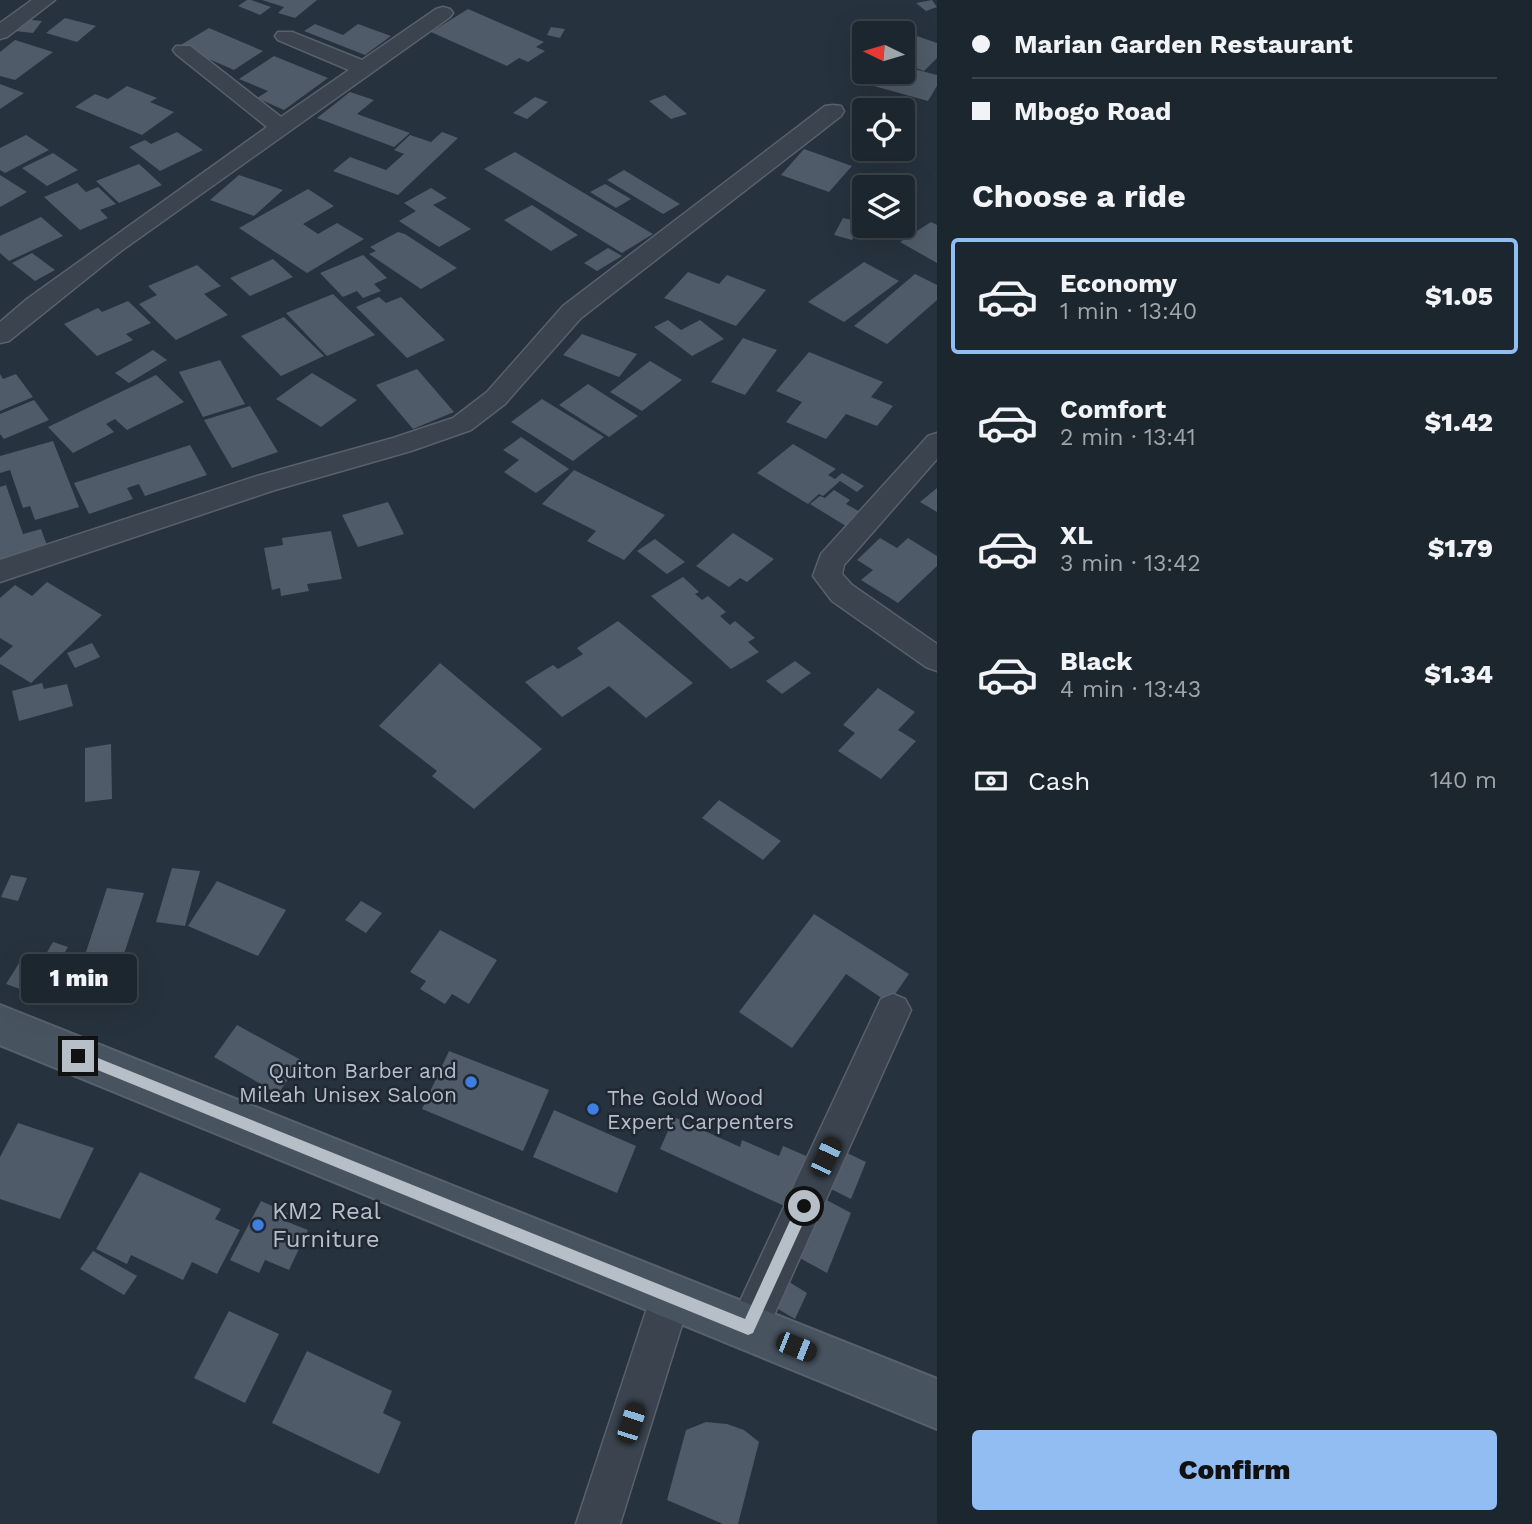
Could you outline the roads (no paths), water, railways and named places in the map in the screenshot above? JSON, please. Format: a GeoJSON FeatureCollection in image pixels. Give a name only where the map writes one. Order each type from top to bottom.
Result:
{"type":"FeatureCollection","features":[{"type":"Feature","properties":{"kind":"main road"},"geometry":{"type":"LineString","coordinates":[[0,1025],[937,1404]]}},
{"type":"Feature","properties":{"kind":"street"},"geometry":{"type":"LineString","coordinates":[[0,33],[45,0]]}},
{"type":"Feature","properties":{"kind":"street"},"geometry":{"type":"LineString","coordinates":[[0,335],[91,263],[443,13]]}},
{"type":"Feature","properties":{"kind":"street"},"geometry":{"type":"LineString","coordinates":[[285,36],[363,68]]}},
{"type":"Feature","properties":{"kind":"street"},"geometry":{"type":"LineString","coordinates":[[183,50],[281,128]]}},
{"type":"Feature","properties":{"kind":"street"},"geometry":{"type":"LineString","coordinates":[[0,571],[267,482],[402,445],[462,424],[496,398],[572,312],[833,111]]}},
{"type":"Feature","properties":{"kind":"street"},"geometry":{"type":"LineString","coordinates":[[937,442],[831,561],[827,576],[842,593],[937,659]]}},
{"type":"Feature","properties":{"kind":"street"},"geometry":{"type":"LineString","coordinates":[[748,1328],[893,1010]]}},
{"type":"Feature","properties":{"kind":"street"},"geometry":{"type":"LineString","coordinates":[[598,1524],[671,1296]]}},
{"type":"Feature","properties":{"kind":"place","name":"Quiton Barber and Mileah Unisex Saloon"},"geometry":{"type":"Point","coordinates":[471,1082]}},
{"type":"Feature","properties":{"kind":"place","name":"The Gold Wood Expert Carpenters"},"geometry":{"type":"Point","coordinates":[593,1109]}},
{"type":"Feature","properties":{"kind":"place","name":"KM2 Real Furniture"},"geometry":{"type":"Point","coordinates":[258,1225]}}]}
